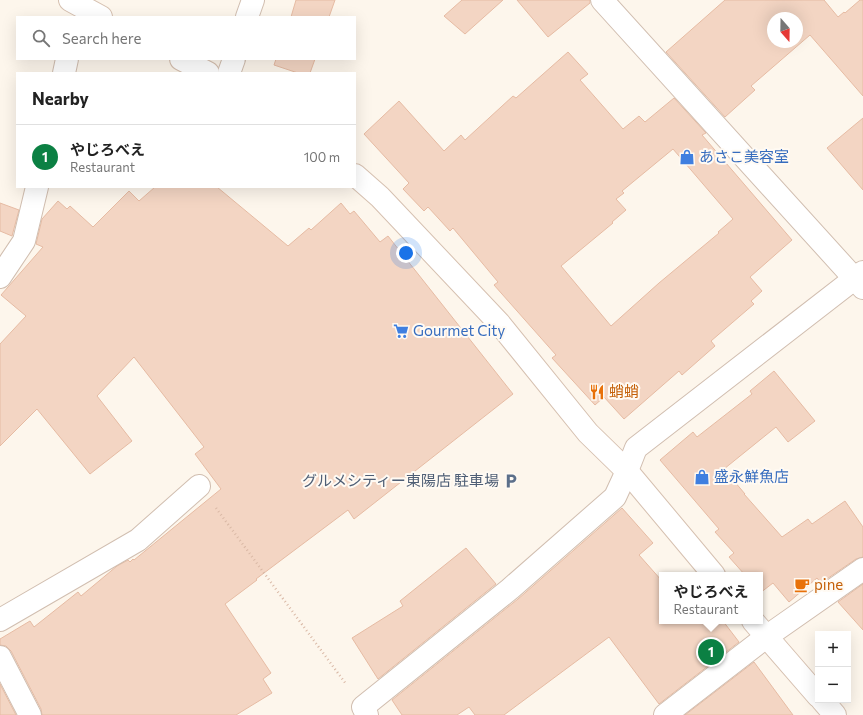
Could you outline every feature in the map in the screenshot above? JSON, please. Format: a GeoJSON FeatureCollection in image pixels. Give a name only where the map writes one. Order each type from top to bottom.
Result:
{"type":"FeatureCollection","features":[{"type":"Feature","properties":{"kind":"street"},"geometry":{"type":"LineString","coordinates":[[247,16],[253,0]]}},
{"type":"Feature","properties":{"kind":"street"},"geometry":{"type":"LineString","coordinates":[[365,711],[510,589],[615,497],[636,448],[860,279],[602,0]]}},
{"type":"Feature","properties":{"kind":"street"},"geometry":{"type":"LineString","coordinates":[[77,6],[99,16]]}},
{"type":"Feature","properties":{"kind":"street"},"geometry":{"type":"LineString","coordinates":[[64,72],[67,60]]}},
{"type":"Feature","properties":{"kind":"street"},"geometry":{"type":"LineString","coordinates":[[183,60],[206,72]]}},
{"type":"Feature","properties":{"kind":"street"},"geometry":{"type":"LineString","coordinates":[[229,72],[234,60]]}},
{"type":"Feature","properties":{"kind":"street"},"geometry":{"type":"LineString","coordinates":[[356,176],[380,197],[500,323],[588,433],[627,471],[711,572]]}},
{"type":"Feature","properties":{"kind":"street"},"geometry":{"type":"LineString","coordinates":[[0,277],[24,241],[37,188]]}},
{"type":"Feature","properties":{"kind":"street"},"geometry":{"type":"LineString","coordinates":[[0,620],[138,540],[199,486]]}},
{"type":"Feature","properties":{"kind":"street"},"geometry":{"type":"LineString","coordinates":[[665,715],[760,629],[863,569]]}},
{"type":"Feature","properties":{"kind":"street"},"geometry":{"type":"LineString","coordinates":[[760,629],[815,693]]}},
{"type":"Feature","properties":{"kind":"street"},"geometry":{"type":"LineString","coordinates":[[0,657],[30,715]]}},
{"type":"Feature","properties":{"kind":"street"},"geometry":{"type":"LineString","coordinates":[[825,703],[835,715]]}},
{"type":"Feature","properties":{"kind":"path"},"geometry":{"type":"LineString","coordinates":[[199,486],[365,711]]}},
{"type":"Feature","properties":{"kind":"building"},"geometry":{"type":"Polygon","coordinates":[[[296,0],[335,0],[329,16],[291,16],[296,0]]]}},
{"type":"Feature","properties":{"kind":"building"},"geometry":{"type":"Polygon","coordinates":[[[462,0],[503,0],[465,34],[444,16],[462,0]]]}},
{"type":"Feature","properties":{"kind":"building"},"geometry":{"type":"Polygon","coordinates":[[[517,0],[590,0],[590,3],[548,37],[517,0]]]}},
{"type":"Feature","properties":{"kind":"building"},"geometry":{"type":"Polygon","coordinates":[[[725,0],[824,0],[838,17],[860,0],[863,0],[863,96],[810,35],[803,41],[803,12],[767,12],[767,48],[795,48],[751,86],[755,90],[725,117],[666,52],[725,0]]]}},
{"type":"Feature","properties":{"kind":"building"},"geometry":{"type":"Polygon","coordinates":[[[568,52],[588,74],[580,80],[623,129],[639,116],[645,122],[674,98],[706,133],[702,135],[792,240],[750,277],[762,291],[751,301],[754,304],[711,341],[715,346],[682,375],[679,371],[624,419],[604,397],[595,405],[552,358],[556,355],[494,285],[498,282],[453,228],[450,231],[428,207],[424,211],[403,189],[409,183],[364,134],[399,101],[444,151],[461,135],[465,140],[513,96],[516,98],[568,52]],[[673,149],[622,191],[624,193],[616,199],[626,210],[612,222],[613,223],[561,266],[611,326],[659,283],[719,233],[718,232],[733,219],[673,149]]]}},
{"type":"Feature","properties":{"kind":"building"},"geometry":{"type":"Polygon","coordinates":[[[276,60],[315,60],[310,72],[295,72],[274,65],[276,60]]]}},
{"type":"Feature","properties":{"kind":"building"},"geometry":{"type":"Polygon","coordinates":[[[863,118],[863,190],[827,148],[863,118]]]}},
{"type":"Feature","properties":{"kind":"building"},"geometry":{"type":"Polygon","coordinates":[[[154,188],[218,188],[288,246],[309,228],[311,230],[341,203],[350,214],[354,211],[380,242],[388,236],[513,394],[354,519],[348,510],[225,604],[271,673],[263,679],[272,693],[236,715],[42,715],[41,709],[11,651],[6,646],[0,645],[0,639],[30,621],[34,627],[78,592],[81,596],[117,566],[128,560],[130,562],[133,559],[134,560],[221,489],[195,454],[204,447],[134,357],[97,396],[132,441],[90,474],[37,409],[0,446],[0,344],[26,316],[1,295],[43,247],[36,244],[42,219],[58,201],[67,209],[70,206],[93,227],[129,191],[139,201],[154,188]]]}},
{"type":"Feature","properties":{"kind":"building"},"geometry":{"type":"Polygon","coordinates":[[[0,203],[19,210],[12,236],[0,231],[0,203]]]}},
{"type":"Feature","properties":{"kind":"building"},"geometry":{"type":"Polygon","coordinates":[[[774,371],[815,421],[788,442],[776,427],[724,469],[744,494],[782,537],[808,519],[812,524],[845,501],[863,527],[863,557],[856,559],[821,583],[817,578],[789,602],[773,583],[763,591],[763,572],[742,572],[729,557],[734,553],[715,532],[719,529],[660,460],[693,432],[697,437],[752,394],[750,391],[774,371]]]}},
{"type":"Feature","properties":{"kind":"building"},"geometry":{"type":"Polygon","coordinates":[[[622,508],[653,543],[639,555],[659,578],[659,624],[725,624],[739,642],[659,704],[609,637],[504,715],[475,715],[469,707],[457,715],[402,715],[392,700],[518,599],[622,508]]]}},
{"type":"Feature","properties":{"kind":"building"},"geometry":{"type":"Polygon","coordinates":[[[466,548],[496,584],[378,679],[352,638],[403,606],[400,601],[466,548]]]}},
{"type":"Feature","properties":{"kind":"building"},"geometry":{"type":"Polygon","coordinates":[[[863,584],[863,630],[838,602],[863,584]]]}},
{"type":"Feature","properties":{"kind":"building"},"geometry":{"type":"Polygon","coordinates":[[[754,662],[793,715],[685,715],[754,662]]]}},
{"type":"Feature","properties":{"kind":"building"},"geometry":{"type":"Polygon","coordinates":[[[0,684],[16,715],[0,715],[0,684]]]}},
{"type":"Feature","properties":{"kind":"place","name":"あさこ美容室"},"geometry":{"type":"Point","coordinates":[687,157]}},
{"type":"Feature","properties":{"kind":"place","name":"Gourmet City"},"geometry":{"type":"Point","coordinates":[401,331]}},
{"type":"Feature","properties":{"kind":"place","name":"蛸蛸"},"geometry":{"type":"Point","coordinates":[597,392]}},
{"type":"Feature","properties":{"kind":"place","name":"盛永鮮魚店"},"geometry":{"type":"Point","coordinates":[702,477]}},
{"type":"Feature","properties":{"kind":"place","name":"グルメシティー東陽店 駐車場"},"geometry":{"type":"Point","coordinates":[511,481]}},
{"type":"Feature","properties":{"kind":"place","name":"pine"},"geometry":{"type":"Point","coordinates":[802,585]}},
{"type":"Feature","properties":{"kind":"place","name":"やじろべえ"},"geometry":{"type":"Point","coordinates":[711,652]}}]}
